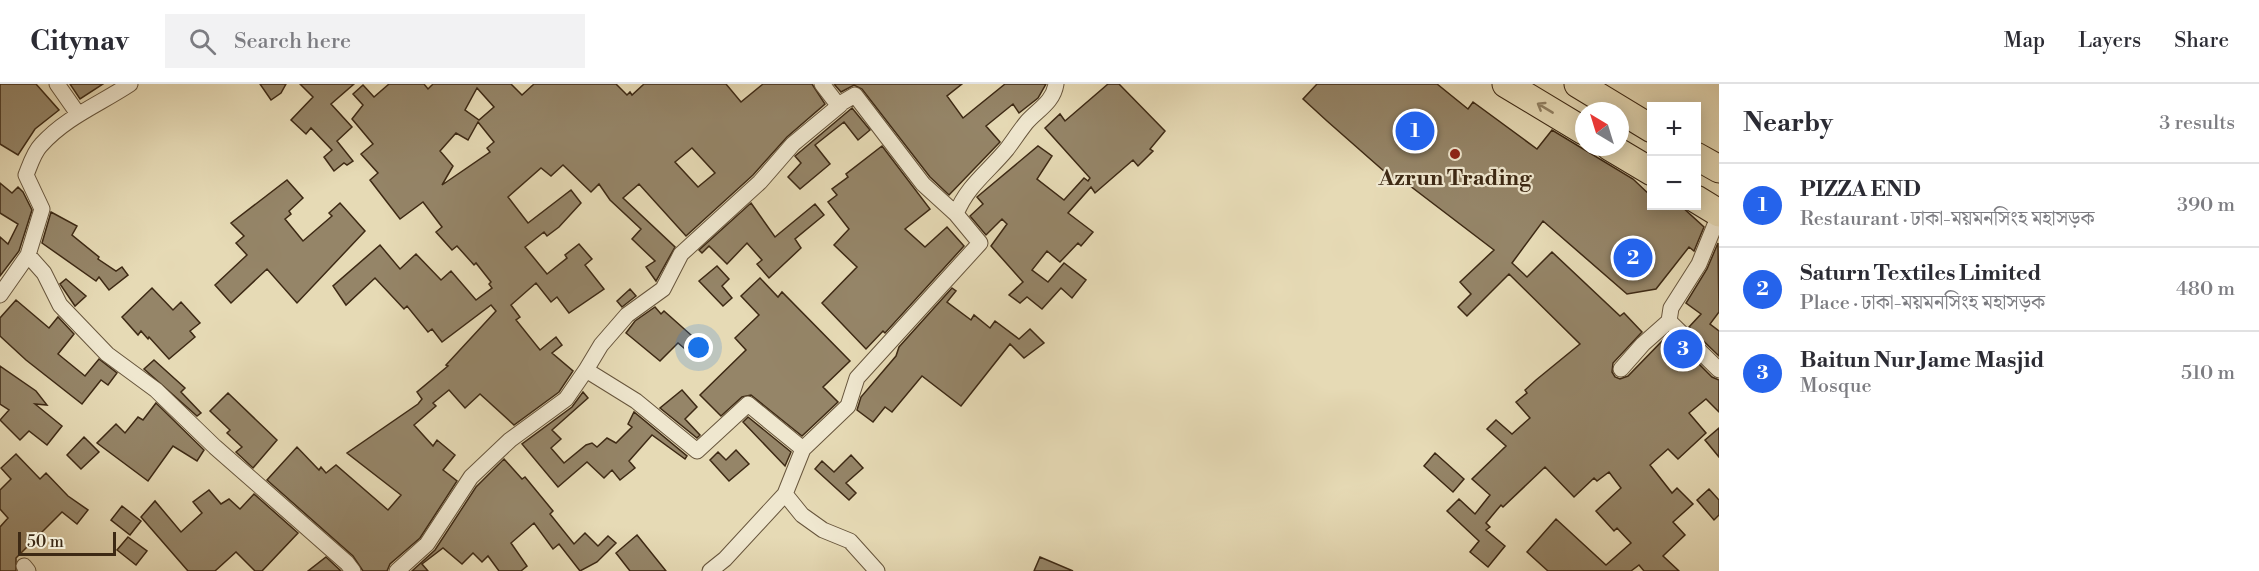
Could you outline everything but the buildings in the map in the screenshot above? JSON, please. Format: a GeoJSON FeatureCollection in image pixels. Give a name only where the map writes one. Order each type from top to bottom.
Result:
{"type":"FeatureCollection","features":[{"type":"Feature","properties":{"kind":"highway"},"geometry":{"type":"LineString","coordinates":[[1506,84],[1575,126]]}},
{"type":"Feature","properties":{"kind":"highway"},"geometry":{"type":"LineString","coordinates":[[1578,84],[1647,126]]}},
{"type":"Feature","properties":{"kind":"highway"},"geometry":{"type":"LineString","coordinates":[[1625,156],[1647,169]]}},
{"type":"Feature","properties":{"kind":"highway"},"geometry":{"type":"LineString","coordinates":[[1701,159],[1719,169]]}},
{"type":"Feature","properties":{"kind":"highway"},"geometry":{"type":"LineString","coordinates":[[1701,202],[1719,214]]}},
{"type":"Feature","properties":{"kind":"street"},"geometry":{"type":"LineString","coordinates":[[57,84],[78,114]]}},
{"type":"Feature","properties":{"kind":"street"},"geometry":{"type":"LineString","coordinates":[[0,295],[28,255],[42,209],[26,174],[40,146],[78,114],[130,84]]}},
{"type":"Feature","properties":{"kind":"street"},"geometry":{"type":"LineString","coordinates":[[822,84],[840,105]]}},
{"type":"Feature","properties":{"kind":"street"},"geometry":{"type":"LineString","coordinates":[[956,214],[963,195],[1006,151],[1027,122],[1046,105],[1055,93],[1056,84]]}},
{"type":"Feature","properties":{"kind":"street"},"geometry":{"type":"LineString","coordinates":[[397,571],[427,544],[471,477],[510,441],[566,399],[601,345],[627,315],[663,289],[681,254],[760,182],[793,144],[855,95],[923,184],[956,214],[980,243],[857,378],[848,406],[803,449],[785,494],[710,571]]}},
{"type":"Feature","properties":{"kind":"street"},"geometry":{"type":"LineString","coordinates":[[1621,369],[1643,344],[1669,321],[1671,308],[1699,264],[1719,214]]}},
{"type":"Feature","properties":{"kind":"street"},"geometry":{"type":"LineString","coordinates":[[28,255],[44,273],[60,304],[107,354],[156,390],[215,447],[347,562],[353,571]]}},
{"type":"Feature","properties":{"kind":"street"},"geometry":{"type":"LineString","coordinates":[[1669,321],[1719,370]]}},
{"type":"Feature","properties":{"kind":"street"},"geometry":{"type":"LineString","coordinates":[[586,370],[652,413],[697,451],[748,404],[803,449]]}},
{"type":"Feature","properties":{"kind":"street"},"geometry":{"type":"LineString","coordinates":[[785,494],[802,515],[823,530],[850,541],[877,571]]}},
{"type":"Feature","properties":{"kind":"place","name":"PIZZA END"},"geometry":{"type":"Point","coordinates":[1415,131]}},
{"type":"Feature","properties":{"kind":"place","name":"Azrun Trading"},"geometry":{"type":"Point","coordinates":[1455,154]}},
{"type":"Feature","properties":{"kind":"place","name":"Saturn Textiles Limited"},"geometry":{"type":"Point","coordinates":[1633,258]}},
{"type":"Feature","properties":{"kind":"place","name":"Baitun Nur Jame Masjid"},"geometry":{"type":"Point","coordinates":[1683,349]}}]}
